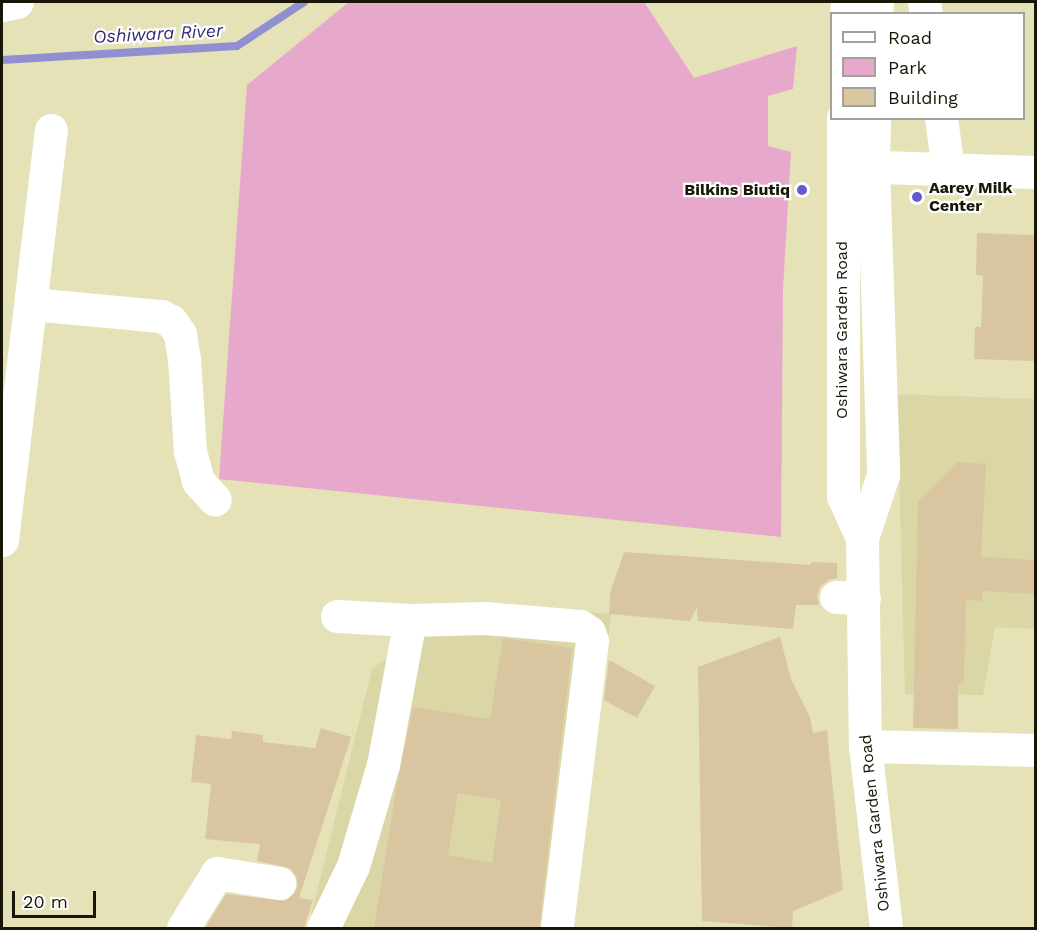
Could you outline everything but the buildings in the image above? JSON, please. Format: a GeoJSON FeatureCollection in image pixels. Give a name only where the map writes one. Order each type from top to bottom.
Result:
{"type":"FeatureCollection","features":[{"type":"Feature","properties":{"kind":"street"},"geometry":{"type":"LineString","coordinates":[[2,5],[17,2]]}},
{"type":"Feature","properties":{"kind":"street","name":"Oshiwara Garden Road"},"geometry":{"type":"LineString","coordinates":[[844,120],[857,166]]}},
{"type":"Feature","properties":{"kind":"street","name":"Oshiwara Garden Road"},"geometry":{"type":"LineString","coordinates":[[873,120],[857,166],[843,496],[862,538],[850,598],[886,928]]}},
{"type":"Feature","properties":{"kind":"street"},"geometry":{"type":"LineString","coordinates":[[941,120],[948,169]]}},
{"type":"Feature","properties":{"kind":"street"},"geometry":{"type":"LineString","coordinates":[[2,540],[13,366],[51,130]]}},
{"type":"Feature","properties":{"kind":"street"},"geometry":{"type":"LineString","coordinates":[[857,166],[1035,172]]}},
{"type":"Feature","properties":{"kind":"street"},"geometry":{"type":"LineString","coordinates":[[20,321],[161,316],[171,321],[180,334],[184,360],[190,451],[198,481],[214,500]]}},
{"type":"Feature","properties":{"kind":"street"},"geometry":{"type":"LineString","coordinates":[[337,616],[410,620],[485,618],[580,626],[589,632],[592,641],[557,928]]}},
{"type":"Feature","properties":{"kind":"street"},"geometry":{"type":"LineString","coordinates":[[323,928],[353,866],[383,765],[410,620]]}},
{"type":"Feature","properties":{"kind":"street"},"geometry":{"type":"LineString","coordinates":[[865,746],[1035,750]]}},
{"type":"Feature","properties":{"kind":"street"},"geometry":{"type":"LineString","coordinates":[[183,928],[217,873],[279,883]]}},
{"type":"Feature","properties":{"kind":"shaded area"},"geometry":{"type":"Polygon","coordinates":[[[897,394],[1035,399],[1035,629],[995,627],[983,695],[905,694],[897,394]]]}},
{"type":"Feature","properties":{"kind":"shaded area"},"geometry":{"type":"Polygon","coordinates":[[[499,603],[611,614],[574,928],[308,928],[372,669],[448,613],[499,603]]]}},
{"type":"Feature","properties":{"kind":"green space"},"geometry":{"type":"Polygon","coordinates":[[[349,2],[644,2],[694,78],[797,46],[793,89],[768,96],[768,146],[791,152],[783,289],[781,537],[219,479],[247,85],[349,2]]]}},
{"type":"Feature","properties":{"kind":"waterway","name":"Oshiwara River"},"geometry":{"type":"LineString","coordinates":[[2,60],[237,46],[304,2]]}},
{"type":"Feature","properties":{"kind":"place","name":"Bilkins Biutiq"},"geometry":{"type":"Point","coordinates":[802,190]}},
{"type":"Feature","properties":{"kind":"place","name":"Aarey Milk Center"},"geometry":{"type":"Point","coordinates":[917,197]}}]}
